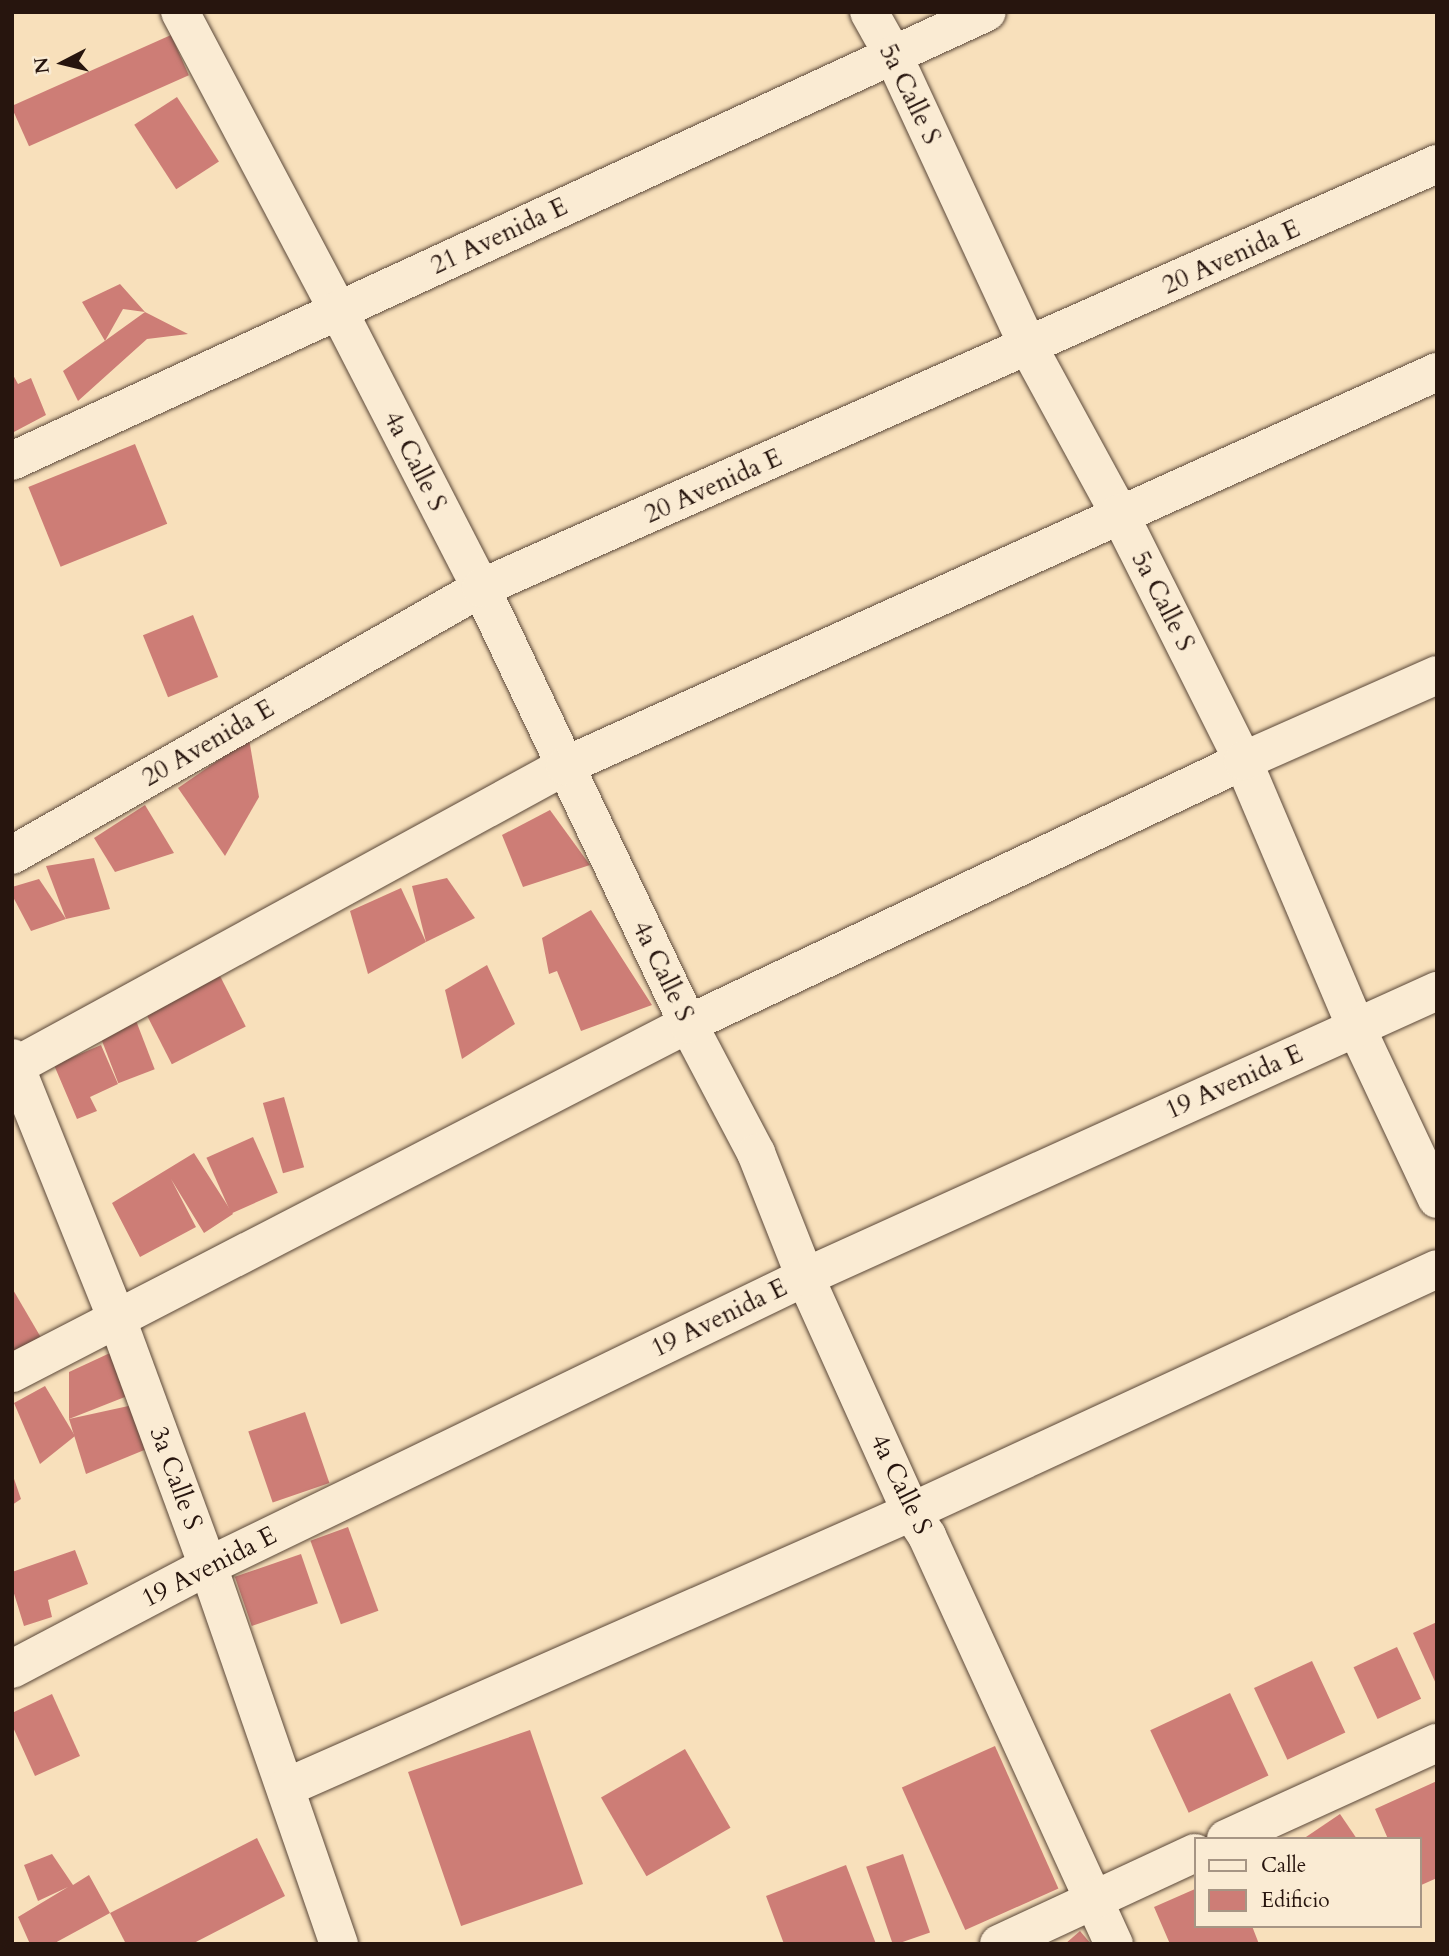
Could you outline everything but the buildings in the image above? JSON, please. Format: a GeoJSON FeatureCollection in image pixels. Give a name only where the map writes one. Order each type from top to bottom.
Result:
{"type":"FeatureCollection","features":[{"type":"Feature","properties":{"kind":"street","name":"4a Calle S"},"geometry":{"type":"LineString","coordinates":[[180,12],[481,588],[688,1024],[756,1153],[805,1277],[911,1512],[927,1536],[1114,1944]]}},
{"type":"Feature","properties":{"kind":"street","name":"5a Calle S"},"geometry":{"type":"LineString","coordinates":[[869,12],[893,55],[1028,348],[1119,513],[1243,761],[1356,1027],[1437,1199]]}},
{"type":"Feature","properties":{"kind":"street","name":"21 Avenida E"},"geometry":{"type":"LineString","coordinates":[[12,461],[987,12]]}},
{"type":"Feature","properties":{"kind":"street","name":"20 Avenida E"},"geometry":{"type":"LineString","coordinates":[[12,855],[481,588],[1028,348],[1437,164]]}},
{"type":"Feature","properties":{"kind":"street"},"geometry":{"type":"LineString","coordinates":[[13,1064],[565,766],[1119,513],[1437,372]]}},
{"type":"Feature","properties":{"kind":"street"},"geometry":{"type":"LineString","coordinates":[[12,1373],[688,1024],[1243,761],[1437,675]]}},
{"type":"Feature","properties":{"kind":"street","name":"19 Avenida E"},"geometry":{"type":"LineString","coordinates":[[12,1669],[208,1566],[805,1277],[1437,990]]}},
{"type":"Feature","properties":{"kind":"street","name":"3a Calle S"},"geometry":{"type":"LineString","coordinates":[[13,1064],[117,1319],[287,1787],[339,1944]]}},
{"type":"Feature","properties":{"kind":"street"},"geometry":{"type":"LineString","coordinates":[[287,1787],[911,1512],[1437,1269]]}},
{"type":"Feature","properties":{"kind":"street"},"geometry":{"type":"LineString","coordinates":[[1230,1837],[1437,1743]]}},
{"type":"Feature","properties":{"kind":"street"},"geometry":{"type":"LineString","coordinates":[[999,1944],[1194,1853]]}}]}
